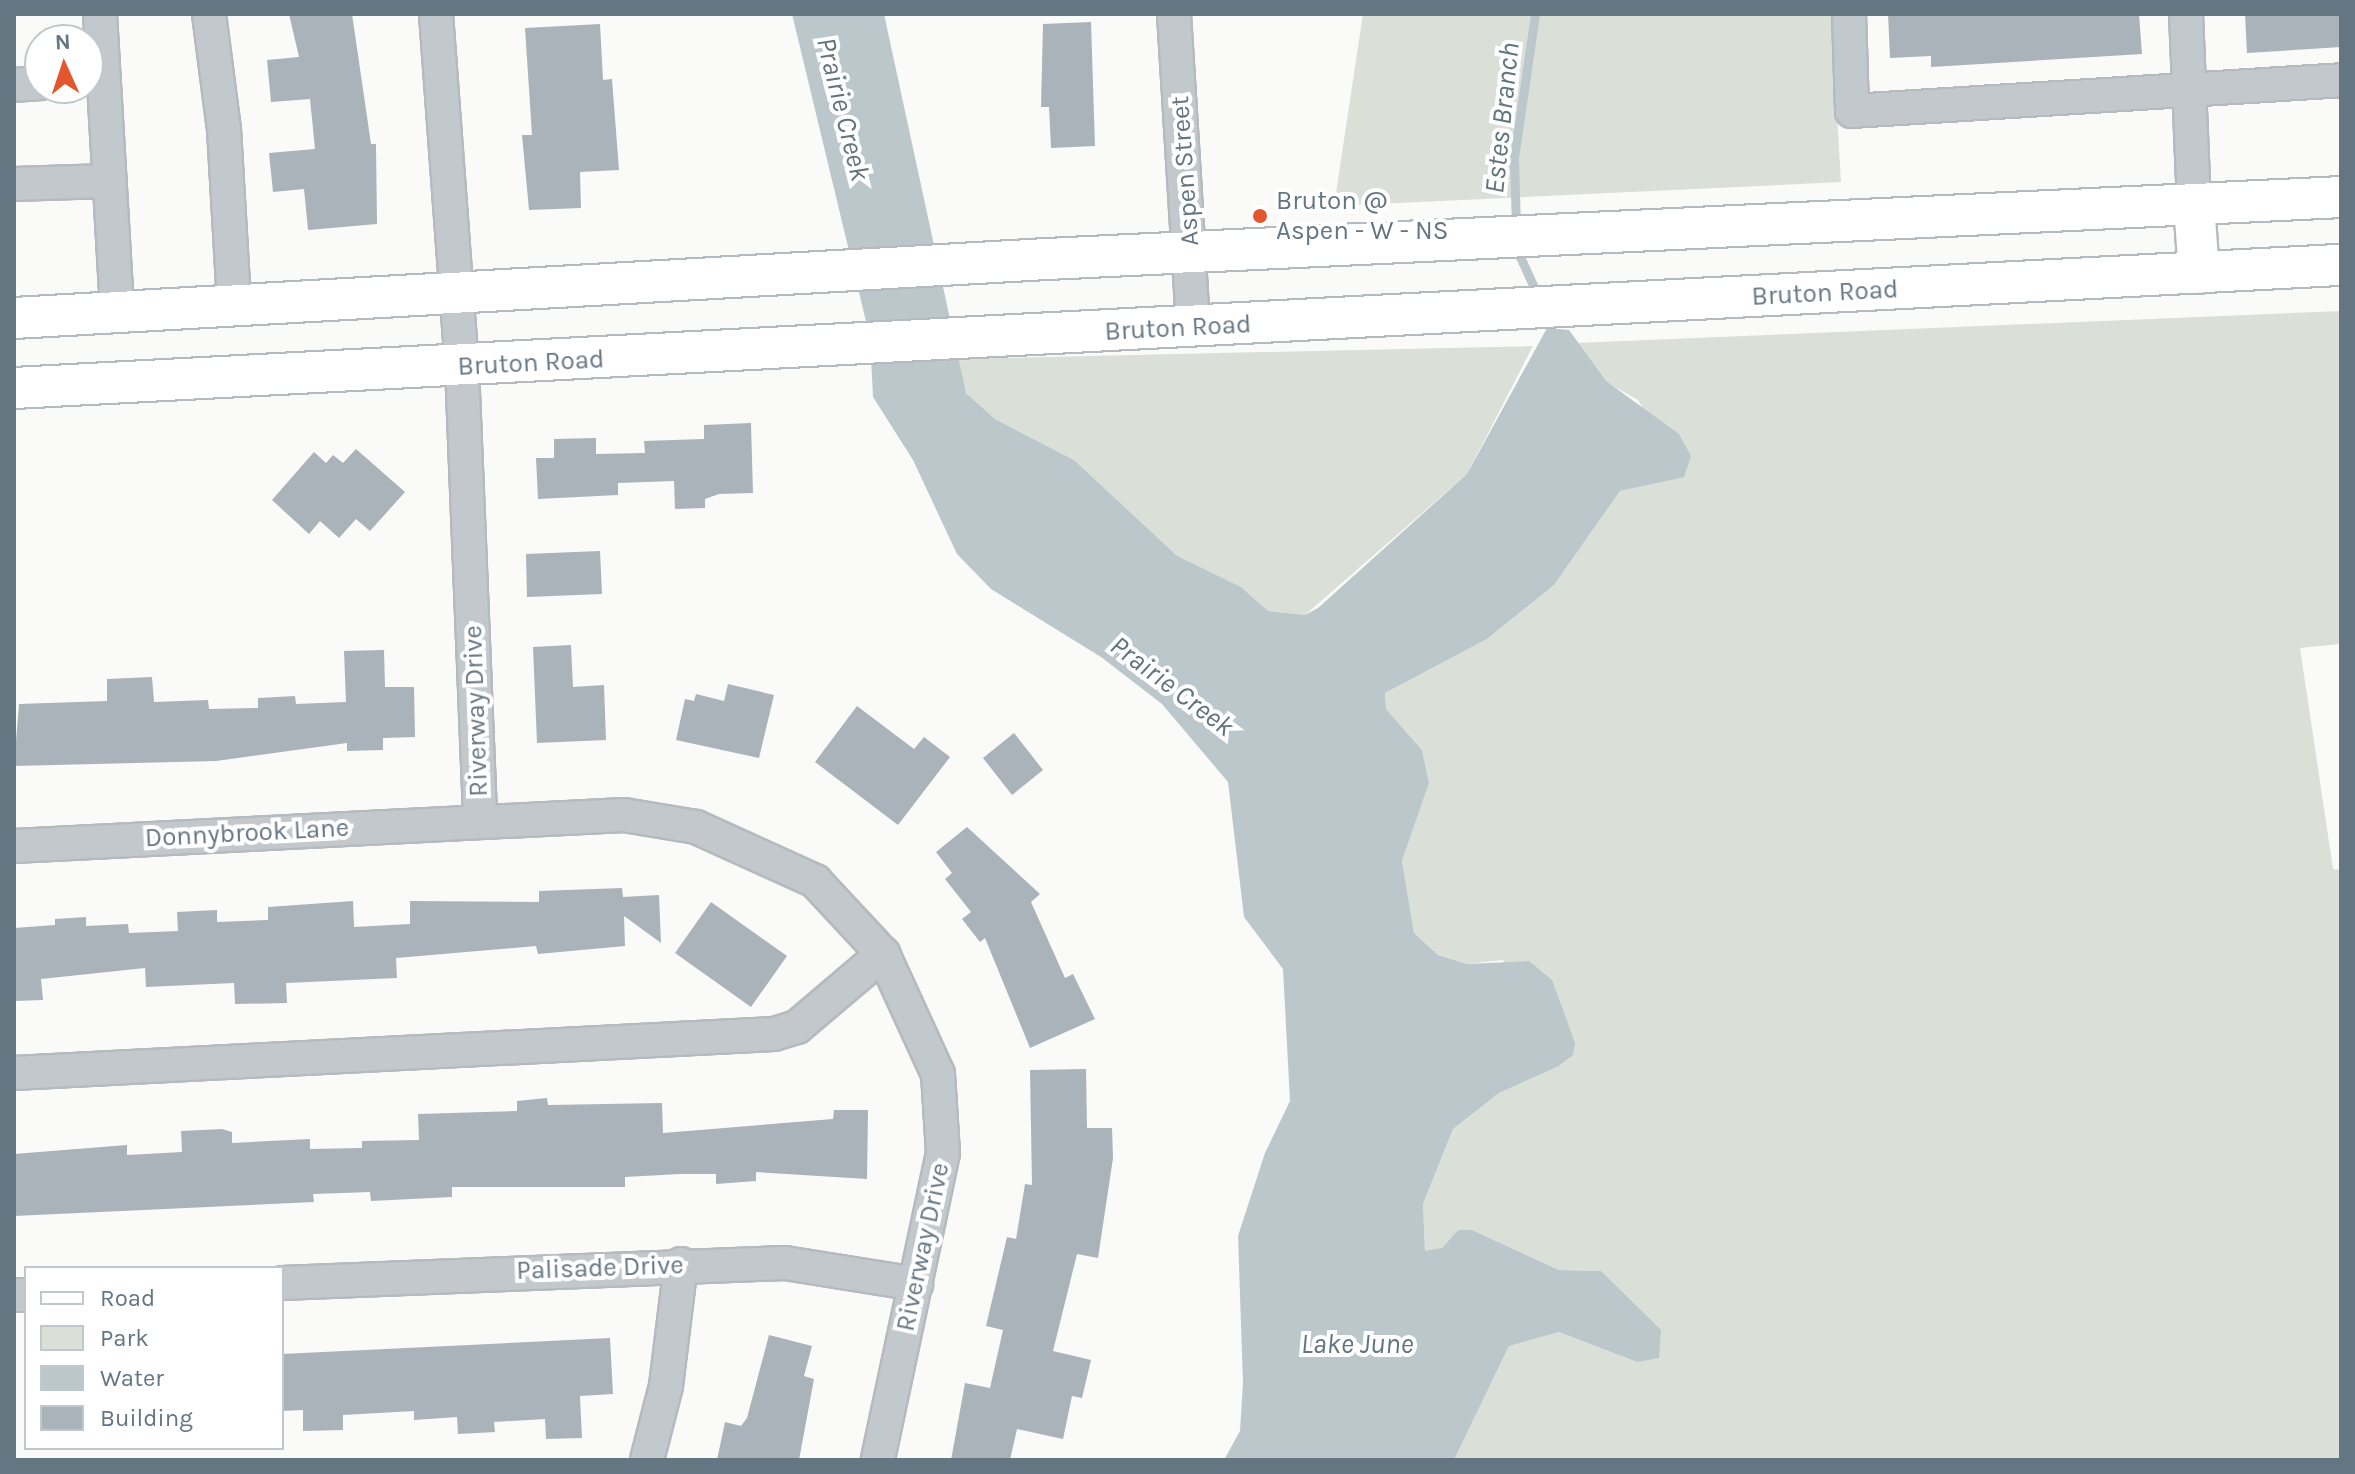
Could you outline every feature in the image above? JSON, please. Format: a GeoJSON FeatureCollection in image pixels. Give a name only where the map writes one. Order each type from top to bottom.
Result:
{"type":"FeatureCollection","features":[{"type":"Feature","properties":{"kind":"main road"},"geometry":{"type":"LineString","coordinates":[[14,318],[770,273],[2341,197]]}},
{"type":"Feature","properties":{"kind":"main road"},"geometry":{"type":"LineString","coordinates":[[2194,204],[2199,273]]}},
{"type":"Feature","properties":{"kind":"main road","name":"Bruton Road"},"geometry":{"type":"LineString","coordinates":[[14,388],[775,351],[2341,265]]}},
{"type":"Feature","properties":{"kind":"street"},"geometry":{"type":"LineString","coordinates":[[209,14],[224,129],[234,304]]}},
{"type":"Feature","properties":{"kind":"street","name":"Riverway Drive"},"geometry":{"type":"LineString","coordinates":[[436,14],[462,367],[480,819],[624,815],[696,827],[815,881],[883,954],[938,1074],[943,1153],[878,1460]]}},
{"type":"Feature","properties":{"kind":"street","name":"Aspen Street"},"geometry":{"type":"LineString","coordinates":[[1174,14],[1191,253],[1193,327]]}},
{"type":"Feature","properties":{"kind":"street"},"geometry":{"type":"LineString","coordinates":[[1849,14],[1852,111],[2341,80]]}},
{"type":"Feature","properties":{"kind":"street"},"geometry":{"type":"LineString","coordinates":[[2186,14],[2194,204]]}},
{"type":"Feature","properties":{"kind":"street"},"geometry":{"type":"LineString","coordinates":[[98,104],[117,312]]}},
{"type":"Feature","properties":{"kind":"street"},"geometry":{"type":"LineString","coordinates":[[14,184],[107,181]]}},
{"type":"Feature","properties":{"kind":"street","name":"Donnybrook Lane"},"geometry":{"type":"LineString","coordinates":[[14,846],[480,819]]}},
{"type":"Feature","properties":{"kind":"street"},"geometry":{"type":"LineString","coordinates":[[14,1073],[774,1034],[797,1027],[883,954]]}},
{"type":"Feature","properties":{"kind":"street","name":"Palisade Drive"},"geometry":{"type":"LineString","coordinates":[[284,1283],[681,1264],[785,1263],[916,1284]]}},
{"type":"Feature","properties":{"kind":"street"},"geometry":{"type":"LineString","coordinates":[[647,1460],[666,1386],[681,1264]]}},
{"type":"Feature","properties":{"kind":"green space"},"geometry":{"type":"Polygon","coordinates":[[[1363,14],[1831,14],[1841,182],[1334,206],[1363,14]]]}},
{"type":"Feature","properties":{"kind":"green space"},"geometry":{"type":"Polygon","coordinates":[[[2341,311],[2341,644],[2300,648],[2333,869],[2341,870],[2341,1460],[1454,1460],[1509,1346],[1559,1332],[1637,1362],[1601,1271],[1559,1270],[1472,1230],[1458,1230],[1442,1248],[1425,1252],[1423,1204],[1453,1129],[1499,1093],[1557,1067],[1503,960],[1467,964],[1438,955],[1414,933],[1402,861],[1429,783],[1422,750],[1386,709],[1385,693],[1487,639],[1554,585],[1620,491],[1684,476],[1638,400],[1606,382],[1576,343],[2341,311]]]}},
{"type":"Feature","properties":{"kind":"green space"},"geometry":{"type":"Polygon","coordinates":[[[1533,346],[1467,474],[1305,615],[1268,611],[1241,587],[1177,557],[1074,460],[995,419],[965,392],[955,359],[1533,346]]]}},
{"type":"Feature","properties":{"kind":"water","name":"Lake June"},"geometry":{"type":"Polygon","coordinates":[[[792,14],[884,14],[966,393],[995,419],[1074,460],[1177,556],[1241,587],[1268,611],[1305,615],[1318,608],[1467,474],[1547,328],[1569,330],[1606,381],[1679,434],[1691,456],[1684,477],[1620,491],[1554,585],[1487,639],[1385,693],[1386,709],[1422,750],[1429,783],[1402,861],[1414,933],[1438,955],[1467,964],[1529,961],[1552,980],[1575,1043],[1573,1055],[1557,1067],[1499,1093],[1453,1129],[1423,1204],[1425,1251],[1442,1248],[1458,1230],[1472,1230],[1559,1270],[1601,1271],[1661,1330],[1659,1358],[1637,1362],[1559,1332],[1509,1346],[1454,1460],[1224,1460],[1240,1431],[1243,1383],[1238,1236],[1265,1153],[1290,1101],[1283,969],[1244,917],[1228,782],[1162,704],[1101,657],[991,589],[957,554],[913,460],[873,397],[870,338],[792,14]]]}},
{"type":"Feature","properties":{"kind":"building"},"geometry":{"type":"Polygon","coordinates":[[[289,14],[352,14],[371,144],[376,144],[377,224],[308,230],[304,189],[273,192],[269,153],[315,149],[310,99],[271,102],[267,60],[299,57],[289,14]]]}},
{"type":"Feature","properties":{"kind":"building"},"geometry":{"type":"Polygon","coordinates":[[[1888,14],[2139,14],[2142,54],[1931,67],[1931,56],[1890,58],[1888,14]]]}},
{"type":"Feature","properties":{"kind":"building"},"geometry":{"type":"Polygon","coordinates":[[[2245,14],[2341,14],[2341,47],[2247,53],[2245,14]]]}},
{"type":"Feature","properties":{"kind":"building"},"geometry":{"type":"Polygon","coordinates":[[[1091,22],[1095,146],[1051,148],[1049,107],[1041,107],[1043,24],[1091,22]]]}},
{"type":"Feature","properties":{"kind":"building"},"geometry":{"type":"Polygon","coordinates":[[[600,24],[603,80],[612,79],[619,170],[580,172],[581,208],[529,210],[522,135],[532,135],[525,28],[600,24]]]}},
{"type":"Feature","properties":{"kind":"building"},"geometry":{"type":"Polygon","coordinates":[[[751,423],[753,493],[719,494],[705,499],[705,508],[675,509],[674,481],[618,483],[618,495],[538,499],[536,458],[554,458],[554,439],[596,438],[596,454],[645,453],[644,441],[704,439],[704,425],[751,423]]]}},
{"type":"Feature","properties":{"kind":"building"},"geometry":{"type":"Polygon","coordinates":[[[356,449],[405,492],[370,531],[356,519],[339,538],[320,521],[309,534],[272,500],[314,452],[326,463],[333,455],[343,463],[356,449]]]}},
{"type":"Feature","properties":{"kind":"building"},"geometry":{"type":"Polygon","coordinates":[[[600,551],[602,594],[527,597],[526,554],[600,551]]]}},
{"type":"Feature","properties":{"kind":"building"},"geometry":{"type":"Polygon","coordinates":[[[571,645],[573,687],[604,685],[606,740],[537,743],[533,647],[571,645]]]}},
{"type":"Feature","properties":{"kind":"building"},"geometry":{"type":"Polygon","coordinates":[[[384,650],[385,687],[414,687],[415,737],[383,738],[383,750],[347,751],[347,743],[216,761],[14,766],[19,704],[107,701],[107,679],[152,677],[154,702],[208,700],[209,709],[258,708],[258,698],[295,696],[296,704],[346,702],[344,651],[384,650]]]}},
{"type":"Feature","properties":{"kind":"building"},"geometry":{"type":"Polygon","coordinates":[[[728,684],[774,695],[759,758],[676,740],[685,699],[694,701],[696,694],[724,701],[728,684]]]}},
{"type":"Feature","properties":{"kind":"building"},"geometry":{"type":"Polygon","coordinates":[[[857,706],[914,749],[924,737],[950,757],[898,825],[815,762],[857,706]]]}},
{"type":"Feature","properties":{"kind":"building"},"geometry":{"type":"Polygon","coordinates":[[[1014,733],[1043,770],[1012,795],[983,758],[1014,733]]]}},
{"type":"Feature","properties":{"kind":"building"},"geometry":{"type":"Polygon","coordinates":[[[967,827],[1040,894],[1031,902],[1065,978],[1073,974],[1095,1019],[1030,1048],[985,938],[980,942],[962,919],[971,912],[945,879],[952,873],[936,852],[967,827]]]}},
{"type":"Feature","properties":{"kind":"building"},"geometry":{"type":"Polygon","coordinates":[[[622,888],[623,897],[659,895],[661,943],[624,916],[625,946],[538,954],[536,946],[396,958],[397,978],[286,983],[287,1003],[235,1004],[234,983],[146,987],[145,968],[41,979],[43,1000],[14,1001],[14,928],[55,925],[55,919],[86,917],[86,926],[128,924],[129,933],[178,931],[177,912],[217,910],[217,922],[268,920],[268,907],[353,901],[354,927],[410,924],[410,901],[539,902],[539,891],[622,888]]]}},
{"type":"Feature","properties":{"kind":"building"},"geometry":{"type":"Polygon","coordinates":[[[711,902],[787,956],[751,1007],[675,953],[711,902]]]}},
{"type":"Feature","properties":{"kind":"building"},"geometry":{"type":"Polygon","coordinates":[[[1086,1069],[1087,1128],[1112,1128],[1113,1158],[1098,1258],[1077,1254],[1053,1351],[1091,1360],[1082,1398],[1072,1396],[1063,1439],[1017,1429],[1010,1460],[951,1460],[965,1383],[990,1388],[1003,1330],[986,1326],[1007,1237],[1016,1239],[1025,1184],[1032,1185],[1030,1070],[1086,1069]]]}},
{"type":"Feature","properties":{"kind":"building"},"geometry":{"type":"Polygon","coordinates":[[[547,1098],[548,1105],[662,1103],[663,1133],[833,1119],[834,1110],[868,1110],[867,1179],[756,1172],[756,1181],[716,1184],[716,1174],[680,1174],[625,1177],[625,1187],[452,1187],[452,1197],[371,1201],[370,1192],[313,1194],[314,1202],[14,1216],[14,1154],[127,1145],[127,1155],[182,1152],[181,1131],[222,1129],[232,1132],[232,1143],[310,1139],[310,1149],[362,1148],[362,1141],[419,1140],[418,1114],[517,1111],[517,1101],[547,1098]]]}},
{"type":"Feature","properties":{"kind":"building"},"geometry":{"type":"Polygon","coordinates":[[[769,1335],[812,1346],[804,1376],[814,1379],[799,1460],[717,1460],[725,1422],[741,1426],[747,1418],[769,1335]]]}},
{"type":"Feature","properties":{"kind":"building"},"geometry":{"type":"Polygon","coordinates":[[[610,1338],[613,1394],[580,1396],[582,1438],[546,1439],[545,1419],[494,1422],[495,1432],[458,1434],[457,1417],[414,1420],[414,1411],[343,1415],[343,1430],[303,1431],[303,1410],[284,1411],[284,1354],[610,1338]]]}},
{"type":"Feature","properties":{"kind":"waterway","name":"Estes Branch"},"geometry":{"type":"LineString","coordinates":[[1516,229],[1514,158],[1535,14]]}},
{"type":"Feature","properties":{"kind":"waterway","name":"Estes Branch"},"geometry":{"type":"LineString","coordinates":[[1516,248],[1538,296]]}},
{"type":"Feature","properties":{"kind":"place","name":"Bruton @ Aspen - W - NS"},"geometry":{"type":"Point","coordinates":[1260,216]}},
{"type":"Feature","properties":{"kind":"water label","name":"Prairie Creek"},"geometry":{"type":"Point","coordinates":[843,109]}},
{"type":"Feature","properties":{"kind":"water label","name":"Prairie Creek"},"geometry":{"type":"Point","coordinates":[1172,686]}}]}
